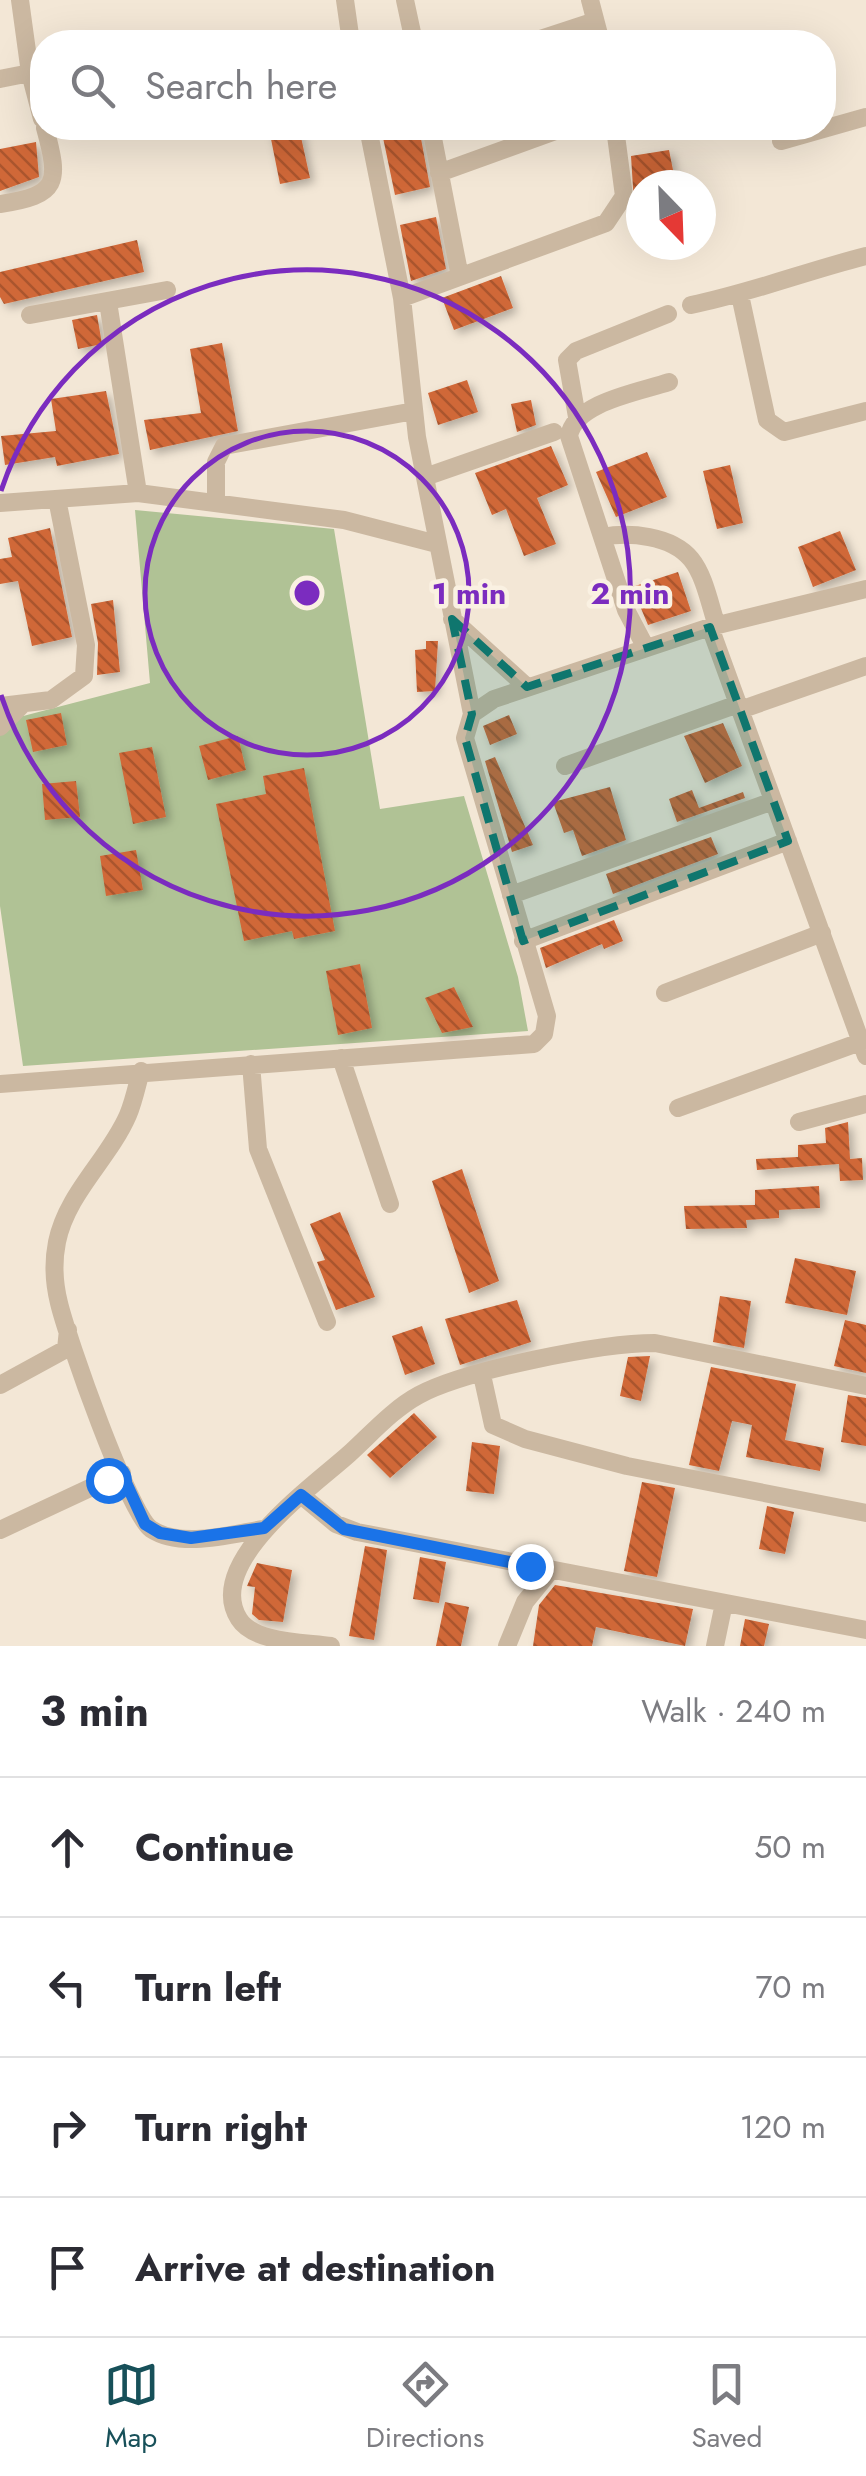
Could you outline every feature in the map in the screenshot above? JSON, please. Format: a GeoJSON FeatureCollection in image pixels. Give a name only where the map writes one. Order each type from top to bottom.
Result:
{"type":"FeatureCollection","features":[{"type":"Feature","properties":{"kind":"street"},"geometry":{"type":"LineString","coordinates":[[0,79],[30,73],[20,0]]}},
{"type":"Feature","properties":{"kind":"street"},"geometry":{"type":"LineString","coordinates":[[345,0],[350,30]]}},
{"type":"Feature","properties":{"kind":"street"},"geometry":{"type":"LineString","coordinates":[[405,0],[411,30]]}},
{"type":"Feature","properties":{"kind":"street"},"geometry":{"type":"LineString","coordinates":[[590,0],[597,30]]}},
{"type":"Feature","properties":{"kind":"street"},"geometry":{"type":"LineString","coordinates":[[567,30],[594,21]]}},
{"type":"Feature","properties":{"kind":"street"},"geometry":{"type":"LineString","coordinates":[[836,125],[866,117]]}},
{"type":"Feature","properties":{"kind":"street"},"geometry":{"type":"LineString","coordinates":[[0,204],[40,198],[52,185],[53,161],[48,140]]}},
{"type":"Feature","properties":{"kind":"street"},"geometry":{"type":"LineString","coordinates":[[0,1084],[534,1044],[544,1034],[547,1016],[465,738],[472,714],[425,477],[402,298],[370,140]]}},
{"type":"Feature","properties":{"kind":"street"},"geometry":{"type":"LineString","coordinates":[[433,140],[460,277]]}},
{"type":"Feature","properties":{"kind":"street"},"geometry":{"type":"LineString","coordinates":[[439,173],[530,140]]}},
{"type":"Feature","properties":{"kind":"street"},"geometry":{"type":"LineString","coordinates":[[402,298],[606,223],[615,214],[624,181],[617,140]]}},
{"type":"Feature","properties":{"kind":"street"},"geometry":{"type":"LineString","coordinates":[[691,305],[740,295],[762,285],[866,256]]}},
{"type":"Feature","properties":{"kind":"street"},"geometry":{"type":"LineString","coordinates":[[30,315],[166,290]]}},
{"type":"Feature","properties":{"kind":"street"},"geometry":{"type":"LineString","coordinates":[[740,295],[767,420],[774,428],[784,432],[866,411]]}},
{"type":"Feature","properties":{"kind":"street"},"geometry":{"type":"LineString","coordinates":[[108,302],[138,493]]}},
{"type":"Feature","properties":{"kind":"street"},"geometry":{"type":"LineString","coordinates":[[646,648],[626,610],[569,436],[577,416],[567,360],[576,351],[668,314]]}},
{"type":"Feature","properties":{"kind":"street"},"geometry":{"type":"LineString","coordinates":[[577,416],[670,382]]}},
{"type":"Feature","properties":{"kind":"street"},"geometry":{"type":"LineString","coordinates":[[216,500],[216,462],[224,446],[414,411]]}},
{"type":"Feature","properties":{"kind":"street"},"geometry":{"type":"LineString","coordinates":[[425,477],[554,432]]}},
{"type":"Feature","properties":{"kind":"street"},"geometry":{"type":"LineString","coordinates":[[0,503],[138,493],[216,500],[344,520],[438,544]]}},
{"type":"Feature","properties":{"kind":"street"},"geometry":{"type":"LineString","coordinates":[[0,706],[51,700],[76,686],[87,661],[57,499]]}},
{"type":"Feature","properties":{"kind":"street"},"geometry":{"type":"LineString","coordinates":[[602,537],[629,532],[666,544],[692,559],[739,707],[864,1046],[678,1108]]}},
{"type":"Feature","properties":{"kind":"street"},"geometry":{"type":"LineString","coordinates":[[472,714],[494,699],[526,687],[714,626],[866,589]]}},
{"type":"Feature","properties":{"kind":"street"},"geometry":{"type":"LineString","coordinates":[[452,619],[526,687]]}},
{"type":"Feature","properties":{"kind":"street"},"geometry":{"type":"LineString","coordinates":[[565,766],[866,666]]}},
{"type":"Feature","properties":{"kind":"street"},"geometry":{"type":"LineString","coordinates":[[0,727],[20,706]]}},
{"type":"Feature","properties":{"kind":"street"},"geometry":{"type":"LineString","coordinates":[[511,895],[773,801]]}},
{"type":"Feature","properties":{"kind":"street"},"geometry":{"type":"LineString","coordinates":[[524,941],[788,841]]}},
{"type":"Feature","properties":{"kind":"street"},"geometry":{"type":"LineString","coordinates":[[665,994],[822,934]]}},
{"type":"Feature","properties":{"kind":"street"},"geometry":{"type":"LineString","coordinates":[[341,1058],[390,1204]]}},
{"type":"Feature","properties":{"kind":"street"},"geometry":{"type":"LineString","coordinates":[[251,1064],[258,1149],[327,1322]]}},
{"type":"Feature","properties":{"kind":"street"},"geometry":{"type":"LineString","coordinates":[[141,1071],[128,1115],[69,1210],[58,1239],[55,1285],[68,1330],[140,1516],[160,1533],[191,1538],[264,1528]]}},
{"type":"Feature","properties":{"kind":"street"},"geometry":{"type":"LineString","coordinates":[[799,1122],[866,1104]]}},
{"type":"Feature","properties":{"kind":"street"},"geometry":{"type":"LineString","coordinates":[[0,1386],[66,1349],[68,1330]]}},
{"type":"Feature","properties":{"kind":"street"},"geometry":{"type":"LineString","coordinates":[[331,1646],[287,1642],[252,1632],[234,1608],[239,1567],[264,1528],[419,1395],[482,1375],[625,1343],[655,1343],[866,1386]]}},
{"type":"Feature","properties":{"kind":"street"},"geometry":{"type":"LineString","coordinates":[[482,1375],[493,1425],[525,1439],[627,1466],[866,1513]]}},
{"type":"Feature","properties":{"kind":"street"},"geometry":{"type":"LineString","coordinates":[[0,1530],[122,1474]]}},
{"type":"Feature","properties":{"kind":"street"},"geometry":{"type":"LineString","coordinates":[[301,1495],[344,1529],[866,1630]]}},
{"type":"Feature","properties":{"kind":"street"},"geometry":{"type":"LineString","coordinates":[[507,1646],[524,1602],[551,1570]]}},
{"type":"Feature","properties":{"kind":"street"},"geometry":{"type":"LineString","coordinates":[[715,1646],[724,1603]]}},
{"type":"Feature","properties":{"kind":"highlighted area"},"geometry":{"type":"Polygon","coordinates":[[[452,619],[527,687],[710,627],[788,841],[523,941],[465,738],[472,714],[452,619]]]}},
{"type":"Feature","properties":{"kind":"green space"},"geometry":{"type":"Polygon","coordinates":[[[135,510],[334,529],[380,809],[464,796],[518,977],[528,1031],[23,1066],[0,906],[0,729],[4,721],[150,683],[135,510]]]}},
{"type":"Feature","properties":{"kind":"building"},"geometry":{"type":"Polygon","coordinates":[[[271,140],[302,140],[310,178],[280,184],[271,140]]]}},
{"type":"Feature","properties":{"kind":"building"},"geometry":{"type":"Polygon","coordinates":[[[384,140],[421,140],[430,187],[395,195],[384,140]]]}},
{"type":"Feature","properties":{"kind":"building"},"geometry":{"type":"Polygon","coordinates":[[[36,142],[39,177],[0,191],[0,149],[36,142]]]}},
{"type":"Feature","properties":{"kind":"building"},"geometry":{"type":"Polygon","coordinates":[[[669,150],[673,170],[632,170],[631,156],[669,150]]]}},
{"type":"Feature","properties":{"kind":"building"},"geometry":{"type":"Polygon","coordinates":[[[436,217],[446,269],[411,281],[400,225],[436,217]]]}},
{"type":"Feature","properties":{"kind":"building"},"geometry":{"type":"Polygon","coordinates":[[[137,240],[144,272],[4,304],[0,297],[0,272],[137,240]]]}},
{"type":"Feature","properties":{"kind":"building"},"geometry":{"type":"Polygon","coordinates":[[[501,276],[513,308],[454,330],[442,298],[501,276]]]}},
{"type":"Feature","properties":{"kind":"building"},"geometry":{"type":"Polygon","coordinates":[[[97,315],[102,344],[78,349],[72,320],[97,315]]]}},
{"type":"Feature","properties":{"kind":"building"},"geometry":{"type":"Polygon","coordinates":[[[222,343],[238,431],[150,450],[144,420],[201,413],[190,349],[222,343]]]}},
{"type":"Feature","properties":{"kind":"building"},"geometry":{"type":"Polygon","coordinates":[[[467,380],[478,412],[438,425],[428,393],[467,380]]]}},
{"type":"Feature","properties":{"kind":"building"},"geometry":{"type":"Polygon","coordinates":[[[106,391],[119,454],[57,466],[55,457],[5,465],[1,436],[56,431],[51,399],[106,391]]]}},
{"type":"Feature","properties":{"kind":"building"},"geometry":{"type":"Polygon","coordinates":[[[531,400],[536,425],[517,432],[511,404],[531,400]]]}},
{"type":"Feature","properties":{"kind":"building"},"geometry":{"type":"Polygon","coordinates":[[[551,446],[568,485],[537,498],[556,544],[524,556],[506,509],[492,515],[475,473],[551,446]]]}},
{"type":"Feature","properties":{"kind":"building"},"geometry":{"type":"Polygon","coordinates":[[[647,452],[667,497],[616,517],[596,472],[647,452]]]}},
{"type":"Feature","properties":{"kind":"building"},"geometry":{"type":"Polygon","coordinates":[[[730,465],[743,523],[717,529],[703,471],[730,465]]]}},
{"type":"Feature","properties":{"kind":"building"},"geometry":{"type":"Polygon","coordinates":[[[50,528],[72,637],[32,646],[18,581],[0,584],[0,559],[12,557],[8,538],[50,528]]]}},
{"type":"Feature","properties":{"kind":"building"},"geometry":{"type":"Polygon","coordinates":[[[840,531],[856,570],[813,587],[798,547],[840,531]]]}},
{"type":"Feature","properties":{"kind":"building"},"geometry":{"type":"Polygon","coordinates":[[[678,572],[691,611],[648,625],[632,587],[678,572]]]}},
{"type":"Feature","properties":{"kind":"building"},"geometry":{"type":"Polygon","coordinates":[[[113,600],[120,672],[97,675],[98,643],[91,604],[113,600]]]}},
{"type":"Feature","properties":{"kind":"building"},"geometry":{"type":"Polygon","coordinates":[[[426,641],[438,641],[435,691],[417,692],[415,650],[426,649],[426,641]]]}},
{"type":"Feature","properties":{"kind":"building"},"geometry":{"type":"Polygon","coordinates":[[[61,713],[67,745],[33,752],[26,720],[61,713]]]}},
{"type":"Feature","properties":{"kind":"building"},"geometry":{"type":"Polygon","coordinates":[[[509,715],[517,734],[490,745],[483,726],[509,715]]]}},
{"type":"Feature","properties":{"kind":"building"},"geometry":{"type":"Polygon","coordinates":[[[723,723],[742,766],[705,783],[684,736],[723,723]]]}},
{"type":"Feature","properties":{"kind":"building"},"geometry":{"type":"Polygon","coordinates":[[[238,736],[246,770],[208,780],[199,746],[238,736]]]}},
{"type":"Feature","properties":{"kind":"building"},"geometry":{"type":"Polygon","coordinates":[[[152,747],[166,817],[133,824],[119,753],[152,747]]]}},
{"type":"Feature","properties":{"kind":"building"},"geometry":{"type":"Polygon","coordinates":[[[495,757],[533,845],[512,852],[485,761],[495,757]]]}},
{"type":"Feature","properties":{"kind":"building"},"geometry":{"type":"Polygon","coordinates":[[[304,768],[335,931],[294,939],[292,931],[244,941],[216,804],[266,794],[263,776],[304,768]]]}},
{"type":"Feature","properties":{"kind":"building"},"geometry":{"type":"Polygon","coordinates":[[[76,781],[80,817],[45,820],[42,784],[76,781]]]}},
{"type":"Feature","properties":{"kind":"building"},"geometry":{"type":"Polygon","coordinates":[[[610,787],[626,840],[582,856],[573,830],[564,833],[553,802],[610,787]]]}},
{"type":"Feature","properties":{"kind":"building"},"geometry":{"type":"Polygon","coordinates":[[[692,790],[699,808],[743,792],[745,798],[677,822],[669,799],[692,790]]]}},
{"type":"Feature","properties":{"kind":"building"},"geometry":{"type":"Polygon","coordinates":[[[711,837],[718,854],[613,894],[606,874],[711,837]]]}},
{"type":"Feature","properties":{"kind":"building"},"geometry":{"type":"Polygon","coordinates":[[[136,850],[143,890],[106,896],[100,856],[136,850]]]}},
{"type":"Feature","properties":{"kind":"building"},"geometry":{"type":"Polygon","coordinates":[[[614,920],[623,941],[604,949],[602,944],[546,968],[540,948],[614,920]]]}},
{"type":"Feature","properties":{"kind":"building"},"geometry":{"type":"Polygon","coordinates":[[[360,964],[372,1028],[338,1035],[326,971],[360,964]]]}},
{"type":"Feature","properties":{"kind":"building"},"geometry":{"type":"Polygon","coordinates":[[[454,987],[473,1027],[442,1033],[425,998],[454,987]]]}},
{"type":"Feature","properties":{"kind":"building"},"geometry":{"type":"Polygon","coordinates":[[[848,1122],[850,1159],[862,1158],[863,1180],[840,1181],[839,1164],[757,1170],[756,1159],[798,1157],[798,1145],[826,1143],[825,1128],[848,1122]]]}},
{"type":"Feature","properties":{"kind":"building"},"geometry":{"type":"Polygon","coordinates":[[[462,1169],[499,1281],[469,1293],[432,1181],[462,1169]]]}},
{"type":"Feature","properties":{"kind":"building"},"geometry":{"type":"Polygon","coordinates":[[[819,1186],[820,1208],[779,1210],[779,1218],[746,1220],[747,1228],[686,1229],[684,1206],[755,1205],[755,1190],[819,1186]]]}},
{"type":"Feature","properties":{"kind":"building"},"geometry":{"type":"Polygon","coordinates":[[[340,1212],[375,1297],[336,1310],[317,1262],[325,1260],[310,1224],[340,1212]]]}},
{"type":"Feature","properties":{"kind":"building"},"geometry":{"type":"Polygon","coordinates":[[[795,1258],[856,1271],[847,1315],[785,1303],[795,1258]]]}},
{"type":"Feature","properties":{"kind":"building"},"geometry":{"type":"Polygon","coordinates":[[[720,1296],[751,1301],[744,1348],[713,1342],[720,1296]]]}},
{"type":"Feature","properties":{"kind":"building"},"geometry":{"type":"Polygon","coordinates":[[[517,1300],[531,1342],[460,1365],[445,1319],[517,1300]]]}},
{"type":"Feature","properties":{"kind":"building"},"geometry":{"type":"Polygon","coordinates":[[[845,1320],[866,1325],[866,1373],[834,1366],[845,1320]]]}},
{"type":"Feature","properties":{"kind":"building"},"geometry":{"type":"Polygon","coordinates":[[[422,1326],[435,1364],[405,1375],[392,1336],[422,1326]]]}},
{"type":"Feature","properties":{"kind":"building"},"geometry":{"type":"Polygon","coordinates":[[[650,1356],[641,1401],[620,1396],[628,1357],[650,1356]]]}},
{"type":"Feature","properties":{"kind":"building"},"geometry":{"type":"Polygon","coordinates":[[[711,1367],[796,1384],[785,1440],[824,1448],[820,1471],[746,1457],[752,1425],[732,1421],[719,1471],[689,1465],[711,1367]]]}},
{"type":"Feature","properties":{"kind":"building"},"geometry":{"type":"Polygon","coordinates":[[[848,1395],[866,1398],[866,1446],[841,1442],[848,1395]]]}},
{"type":"Feature","properties":{"kind":"building"},"geometry":{"type":"Polygon","coordinates":[[[414,1413],[437,1437],[390,1478],[367,1455],[414,1413]]]}},
{"type":"Feature","properties":{"kind":"building"},"geometry":{"type":"Polygon","coordinates":[[[472,1442],[500,1446],[494,1494],[466,1491],[472,1442]]]}},
{"type":"Feature","properties":{"kind":"building"},"geometry":{"type":"Polygon","coordinates":[[[642,1482],[675,1488],[657,1577],[624,1571],[642,1482]]]}},
{"type":"Feature","properties":{"kind":"building"},"geometry":{"type":"Polygon","coordinates":[[[767,1506],[794,1512],[785,1554],[759,1549],[767,1506]]]}},
{"type":"Feature","properties":{"kind":"building"},"geometry":{"type":"Polygon","coordinates":[[[365,1546],[387,1550],[374,1640],[349,1636],[365,1546]]]}},
{"type":"Feature","properties":{"kind":"building"},"geometry":{"type":"Polygon","coordinates":[[[420,1557],[446,1562],[439,1603],[413,1599],[420,1557]]]}},
{"type":"Feature","properties":{"kind":"building"},"geometry":{"type":"Polygon","coordinates":[[[257,1563],[292,1570],[283,1622],[259,1620],[252,1614],[255,1587],[247,1586],[257,1563]]]}},
{"type":"Feature","properties":{"kind":"building"},"geometry":{"type":"Polygon","coordinates":[[[555,1585],[693,1609],[685,1646],[596,1627],[592,1646],[533,1646],[539,1605],[555,1585]]]}},
{"type":"Feature","properties":{"kind":"building"},"geometry":{"type":"Polygon","coordinates":[[[445,1602],[469,1607],[461,1646],[436,1646],[445,1602]]]}},
{"type":"Feature","properties":{"kind":"building"},"geometry":{"type":"Polygon","coordinates":[[[745,1619],[769,1624],[764,1646],[740,1646],[745,1619]]]}},
{"type":"Feature","properties":{"kind":"route"},"geometry":{"type":"LineString","coordinates":[[108,1480],[122,1474],[145,1524],[173,1536],[191,1538],[264,1528],[301,1495],[344,1529],[530,1566]]}}]}
